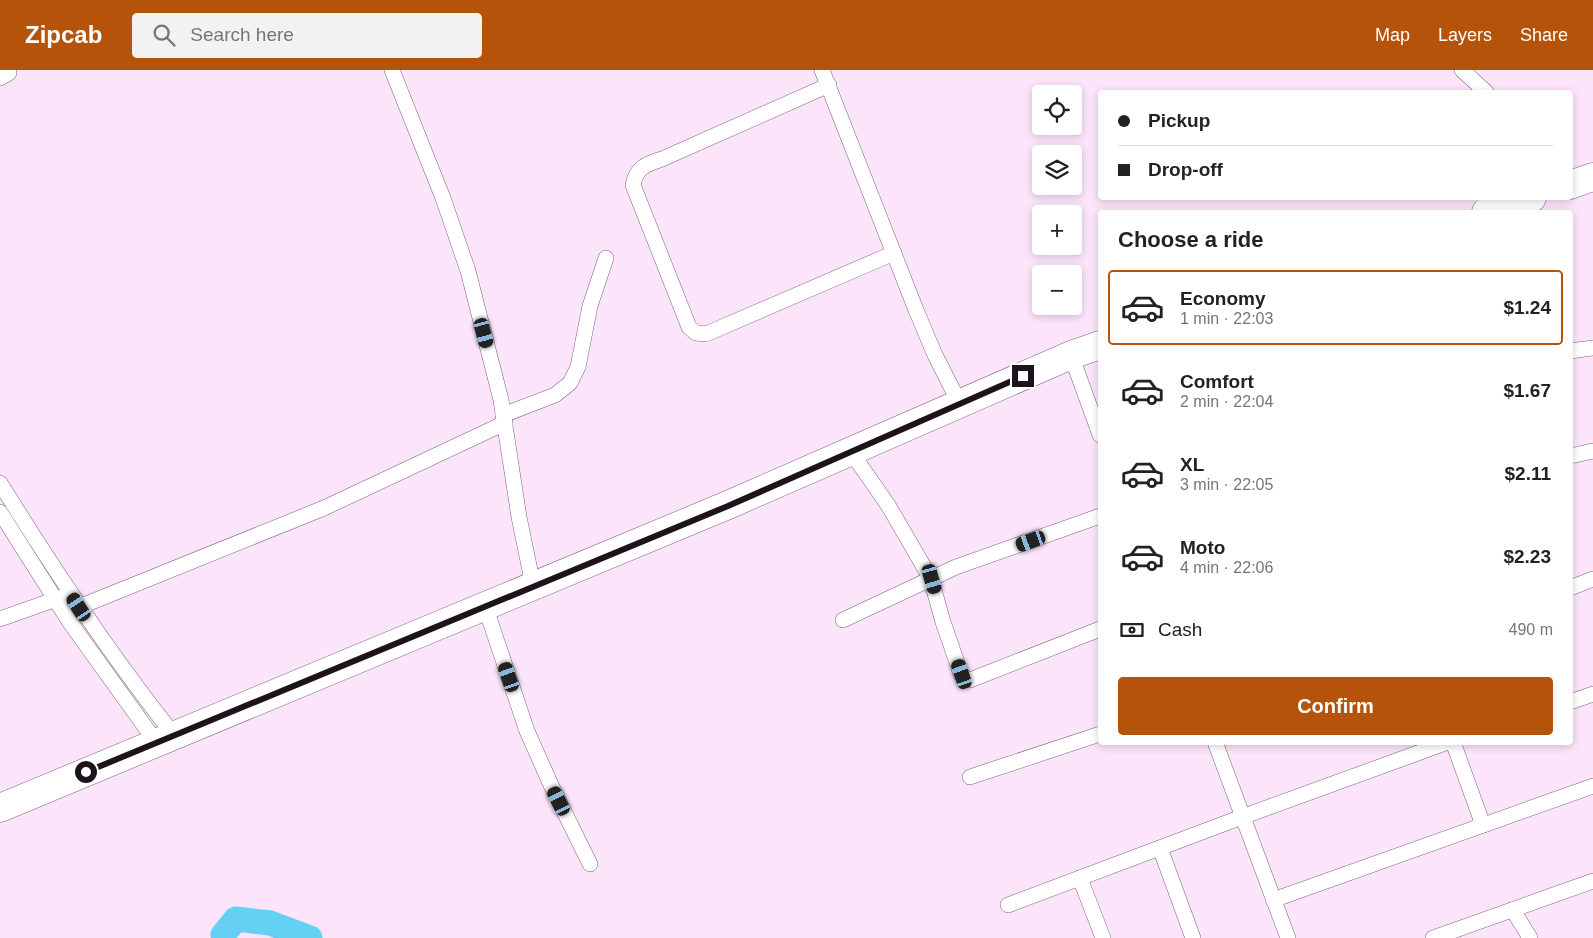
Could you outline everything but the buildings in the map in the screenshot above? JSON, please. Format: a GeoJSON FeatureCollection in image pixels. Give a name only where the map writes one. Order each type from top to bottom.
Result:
{"type":"FeatureCollection","features":[{"type":"Feature","properties":{"kind":"highway"},"geometry":{"type":"LineString","coordinates":[[1493,210],[1525,200]]}},
{"type":"Feature","properties":{"kind":"highway"},"geometry":{"type":"LineString","coordinates":[[0,808],[728,506],[1098,346]]}},
{"type":"Feature","properties":{"kind":"street"},"geometry":{"type":"LineString","coordinates":[[392,70],[443,198],[468,271],[501,400],[519,517],[533,586]]}},
{"type":"Feature","properties":{"kind":"street"},"geometry":{"type":"LineString","coordinates":[[822,70],[935,355],[960,404]]}},
{"type":"Feature","properties":{"kind":"street"},"geometry":{"type":"LineString","coordinates":[[1462,70],[1484,90]]}},
{"type":"Feature","properties":{"kind":"street"},"geometry":{"type":"LineString","coordinates":[[829,85],[650,164],[641,169],[634,177],[633,185],[689,328],[696,334],[706,334],[894,253]]}},
{"type":"Feature","properties":{"kind":"street"},"geometry":{"type":"LineString","coordinates":[[0,620],[55,599],[75,600],[324,508],[555,395],[570,383],[578,367],[590,306],[606,258]]}},
{"type":"Feature","properties":{"kind":"street"},"geometry":{"type":"LineString","coordinates":[[1573,351],[1593,348]]}},
{"type":"Feature","properties":{"kind":"street"},"geometry":{"type":"LineString","coordinates":[[1071,356],[1098,430]]}},
{"type":"Feature","properties":{"kind":"street"},"geometry":{"type":"LineString","coordinates":[[1573,455],[1593,451]]}},
{"type":"Feature","properties":{"kind":"street"},"geometry":{"type":"LineString","coordinates":[[851,452],[888,505],[932,579],[944,622],[965,678],[970,680],[1098,630]]}},
{"type":"Feature","properties":{"kind":"street"},"geometry":{"type":"LineString","coordinates":[[0,483],[116,660],[165,739]]}},
{"type":"Feature","properties":{"kind":"street"},"geometry":{"type":"LineString","coordinates":[[0,512],[55,599],[165,739]]}},
{"type":"Feature","properties":{"kind":"street"},"geometry":{"type":"LineString","coordinates":[[843,620],[956,567],[1098,517]]}},
{"type":"Feature","properties":{"kind":"street"},"geometry":{"type":"LineString","coordinates":[[1573,587],[1593,579]]}},
{"type":"Feature","properties":{"kind":"street"},"geometry":{"type":"LineString","coordinates":[[485,606],[527,731],[590,864]]}},
{"type":"Feature","properties":{"kind":"street"},"geometry":{"type":"LineString","coordinates":[[1573,701],[1593,694]]}},
{"type":"Feature","properties":{"kind":"street"},"geometry":{"type":"LineString","coordinates":[[970,777],[1098,735]]}},
{"type":"Feature","properties":{"kind":"street"},"geometry":{"type":"LineString","coordinates":[[1216,745],[1288,938]]}},
{"type":"Feature","properties":{"kind":"street"},"geometry":{"type":"LineString","coordinates":[[1008,905],[1440,745]]}},
{"type":"Feature","properties":{"kind":"street"},"geometry":{"type":"LineString","coordinates":[[1454,745],[1483,825]]}},
{"type":"Feature","properties":{"kind":"street"},"geometry":{"type":"LineString","coordinates":[[1273,900],[1593,786]]}},
{"type":"Feature","properties":{"kind":"street"},"geometry":{"type":"LineString","coordinates":[[1160,848],[1193,938]]}},
{"type":"Feature","properties":{"kind":"street"},"geometry":{"type":"LineString","coordinates":[[1080,878],[1103,938]]}},
{"type":"Feature","properties":{"kind":"street"},"geometry":{"type":"LineString","coordinates":[[1433,938],[1593,881]]}},
{"type":"Feature","properties":{"kind":"street"},"geometry":{"type":"LineString","coordinates":[[1513,910],[1530,938]]}},
{"type":"Feature","properties":{"kind":"waterway"},"geometry":{"type":"LineString","coordinates":[[224,938],[223,935],[236,919],[270,923],[310,938]]}},
{"type":"Feature","properties":{"kind":"route"},"geometry":{"type":"LineString","coordinates":[[86,772],[728,506],[1023,376]]}}]}
